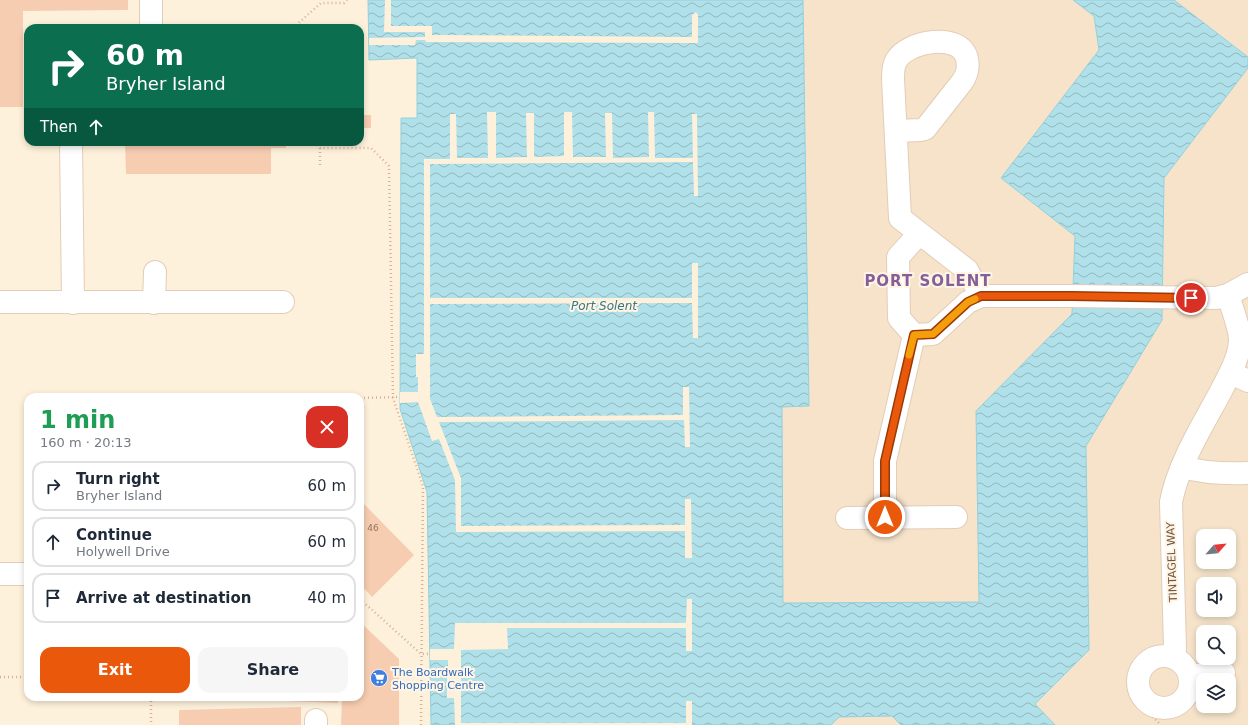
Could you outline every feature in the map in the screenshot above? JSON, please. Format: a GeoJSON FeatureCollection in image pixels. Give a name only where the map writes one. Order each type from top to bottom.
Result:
{"type":"FeatureCollection","features":[{"type":"Feature","properties":{"kind":"street"},"geometry":{"type":"LineString","coordinates":[[151,0],[151,24]]}},
{"type":"Feature","properties":{"kind":"street"},"geometry":{"type":"LineString","coordinates":[[896,131],[900,218],[967,270],[981,296]]}},
{"type":"Feature","properties":{"kind":"street"},"geometry":{"type":"LineString","coordinates":[[71,146],[73,303]]}},
{"type":"Feature","properties":{"kind":"street"},"geometry":{"type":"LineString","coordinates":[[914,335],[899,318],[898,257],[919,234]]}},
{"type":"Feature","properties":{"kind":"street"},"geometry":{"type":"LineString","coordinates":[[154,303],[155,272]]}},
{"type":"Feature","properties":{"kind":"street"},"geometry":{"type":"LineString","coordinates":[[914,335],[933,334],[968,302],[981,296],[1163,296],[1216,298],[1228,295],[1248,284]]}},
{"type":"Feature","properties":{"kind":"street","name":"TINTAGEL WAY"},"geometry":{"type":"LineString","coordinates":[[1174,658],[1175,648],[1171,510],[1173,493],[1182,467],[1239,377],[1240,340],[1228,295]]}},
{"type":"Feature","properties":{"kind":"street"},"geometry":{"type":"LineString","coordinates":[[0,302],[283,302]]}},
{"type":"Feature","properties":{"kind":"street"},"geometry":{"type":"LineString","coordinates":[[885,517],[885,461],[914,335]]}},
{"type":"Feature","properties":{"kind":"street"},"geometry":{"type":"LineString","coordinates":[[1182,467],[1204,473],[1248,473]]}},
{"type":"Feature","properties":{"kind":"street"},"geometry":{"type":"LineString","coordinates":[[848,518],[956,517]]}},
{"type":"Feature","properties":{"kind":"street"},"geometry":{"type":"LineString","coordinates":[[0,574],[24,574]]}},
{"type":"Feature","properties":{"kind":"street"},"geometry":{"type":"LineString","coordinates":[[1160,656],[1174,658],[1179,660],[1185,666],[1190,677],[1189,691],[1184,699],[1164,716],[1142,698],[1138,690],[1137,681],[1144,664],[1151,659],[1160,656]]}},
{"type":"Feature","properties":{"kind":"street"},"geometry":{"type":"LineString","coordinates":[[1190,677],[1196,676]]}},
{"type":"Feature","properties":{"kind":"path"},"geometry":{"type":"LineString","coordinates":[[298,24],[321,4],[344,3],[347,0]]}},
{"type":"Feature","properties":{"kind":"path"},"geometry":{"type":"LineString","coordinates":[[320,165],[320,148],[371,148],[388,166],[393,398],[423,486],[421,725]]}},
{"type":"Feature","properties":{"kind":"path"},"geometry":{"type":"LineString","coordinates":[[364,398],[400,397]]}},
{"type":"Feature","properties":{"kind":"path"},"geometry":{"type":"LineString","coordinates":[[364,603],[421,654],[430,654]]}},
{"type":"Feature","properties":{"kind":"path"},"geometry":{"type":"LineString","coordinates":[[0,678],[24,677]]}},
{"type":"Feature","properties":{"kind":"path"},"geometry":{"type":"LineString","coordinates":[[151,701],[151,725]]}},
{"type":"Feature","properties":{"kind":"shaded area"},"geometry":{"type":"Polygon","coordinates":[[[803,0],[1073,0],[1094,16],[1099,50],[1001,178],[1075,236],[1072,314],[976,411],[979,602],[782,603],[782,407],[809,406],[803,0]]]}},
{"type":"Feature","properties":{"kind":"shaded area"},"geometry":{"type":"Polygon","coordinates":[[[1174,0],[1248,0],[1248,57],[1174,0]]]}},
{"type":"Feature","properties":{"kind":"shaded area"},"geometry":{"type":"Polygon","coordinates":[[[1248,68],[1248,725],[1055,725],[1035,704],[1089,650],[1086,446],[1162,320],[1164,178],[1248,68]]]}},
{"type":"Feature","properties":{"kind":"shaded area"},"geometry":{"type":"Polygon","coordinates":[[[892,716],[901,725],[831,725],[839,717],[892,716]]]}},
{"type":"Feature","properties":{"kind":"water","name":"Port Solent"},"geometry":{"type":"Polygon","coordinates":[[[368,0],[803,0],[809,406],[782,407],[783,603],[979,602],[976,411],[1072,314],[1075,236],[1001,178],[1099,50],[1094,16],[1073,0],[1174,0],[1248,57],[1248,68],[1164,178],[1162,320],[1086,446],[1089,650],[1035,704],[1055,725],[901,725],[892,716],[839,717],[831,725],[431,725],[427,492],[400,409],[401,118],[417,118],[417,58],[369,60],[368,0]]]}},
{"type":"Feature","properties":{"kind":"pier"},"geometry":{"type":"Polygon","coordinates":[[[385,0],[391,0],[391,26],[432,26],[432,35],[692,37],[692,15],[696,12],[698,15],[698,43],[426,42],[425,40],[416,40],[415,45],[369,45],[369,38],[425,37],[425,32],[384,32],[385,0]]]}},
{"type":"Feature","properties":{"kind":"pier"},"geometry":{"type":"Polygon","coordinates":[[[487,112],[496,112],[496,158],[527,157],[526,113],[534,113],[534,157],[564,156],[564,112],[572,112],[573,157],[606,157],[605,113],[612,113],[613,158],[649,157],[648,112],[654,112],[655,158],[693,158],[692,114],[697,114],[698,196],[694,196],[693,162],[430,164],[430,298],[692,298],[692,263],[698,263],[698,338],[693,338],[692,303],[430,304],[430,399],[437,417],[683,415],[683,387],[689,387],[690,447],[685,447],[684,420],[439,422],[461,478],[461,526],[685,525],[685,499],[691,499],[692,558],[685,558],[685,531],[456,532],[455,480],[439,439],[432,441],[418,402],[400,403],[400,392],[418,392],[418,377],[416,377],[416,354],[424,354],[424,159],[450,159],[450,114],[456,114],[457,158],[488,158],[487,112]]]}},
{"type":"Feature","properties":{"kind":"pier"},"geometry":{"type":"Polygon","coordinates":[[[687,599],[692,599],[692,651],[686,651],[686,628],[507,628],[508,649],[461,650],[461,723],[686,723],[686,701],[692,701],[692,725],[455,725],[454,698],[447,698],[448,660],[430,660],[430,649],[454,649],[455,623],[686,623],[687,599]]]}},
{"type":"Feature","properties":{"kind":"building"},"geometry":{"type":"Polygon","coordinates":[[[0,0],[128,0],[128,10],[23,11],[23,107],[0,107],[0,0]]]}},
{"type":"Feature","properties":{"kind":"building"},"geometry":{"type":"Polygon","coordinates":[[[364,115],[371,115],[371,128],[364,128],[364,115]]]}},
{"type":"Feature","properties":{"kind":"building"},"geometry":{"type":"Polygon","coordinates":[[[125,146],[286,146],[286,148],[271,148],[271,174],[126,174],[125,146]]]}},
{"type":"Feature","properties":{"kind":"building"},"geometry":{"type":"Polygon","coordinates":[[[364,504],[414,555],[372,597],[364,588],[364,504]]]}},
{"type":"Feature","properties":{"kind":"building","name":"The Boardwalk Shopping Centre"},"geometry":{"type":"Polygon","coordinates":[[[364,626],[399,659],[399,725],[341,725],[342,701],[364,701],[364,626]]]}},
{"type":"Feature","properties":{"kind":"building"},"geometry":{"type":"Polygon","coordinates":[[[288,701],[338,701],[338,703],[288,701]]]}},
{"type":"Feature","properties":{"kind":"building"},"geometry":{"type":"Polygon","coordinates":[[[301,707],[301,725],[179,725],[179,710],[301,707]]]}},
{"type":"Feature","properties":{"kind":"slow traffic"},"geometry":{"type":"LineString","coordinates":[[909,355],[914,335],[933,334],[968,302],[975,299]]}},
{"type":"Feature","properties":{"kind":"place","name":"The Boardwalk Shopping Centre"},"geometry":{"type":"Point","coordinates":[379,678]}},
{"type":"Feature","properties":{"kind":"district","name":"PORT SOLENT"},"geometry":{"type":"Point","coordinates":[928,281]}},
{"type":"Feature","properties":{"kind":"route"},"geometry":{"type":"LineString","coordinates":[[885,517],[885,461],[914,335],[933,334],[968,302],[981,296],[1163,296],[1191,298]]}}]}
